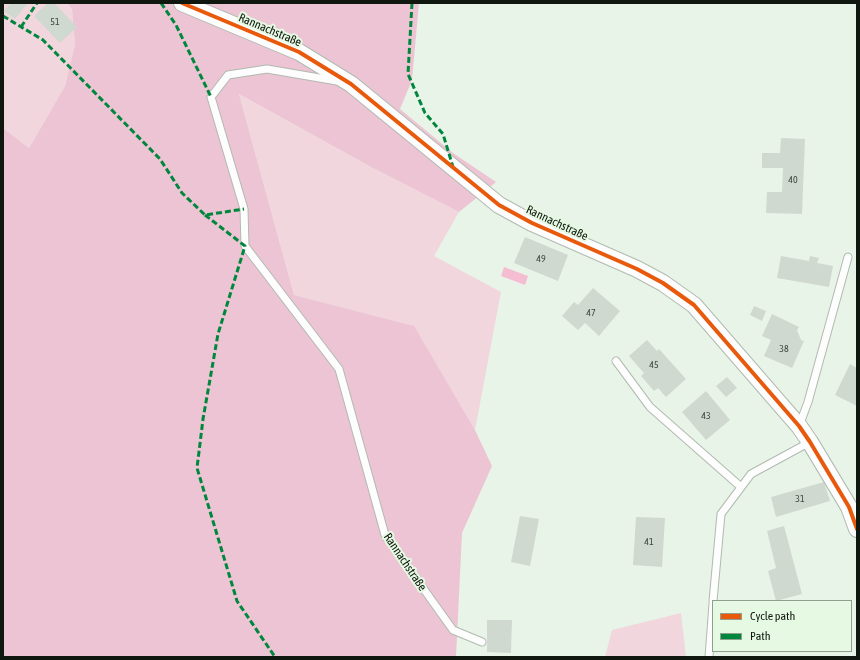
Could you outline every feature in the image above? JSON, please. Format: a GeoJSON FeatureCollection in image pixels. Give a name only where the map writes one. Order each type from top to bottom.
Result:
{"type":"FeatureCollection","features":[{"type":"Feature","properties":{"kind":"street","name":"Rannachstraße"},"geometry":{"type":"LineString","coordinates":[[182,3],[299,52],[351,84],[499,205],[532,223],[637,269],[663,283],[694,305],[799,426],[849,507],[857,529]]}},
{"type":"Feature","properties":{"kind":"lane","name":"Rannachstraße"},"geometry":{"type":"LineString","coordinates":[[351,84],[267,69],[228,75],[211,97],[244,209],[245,246],[339,369],[385,535],[453,630],[482,642]]}},
{"type":"Feature","properties":{"kind":"lane"},"geometry":{"type":"LineString","coordinates":[[799,426],[808,402],[848,257]]}},
{"type":"Feature","properties":{"kind":"lane"},"geometry":{"type":"LineString","coordinates":[[616,360],[650,407],[741,486]]}},
{"type":"Feature","properties":{"kind":"lane"},"geometry":{"type":"LineString","coordinates":[[713,600],[721,514],[751,474],[810,442]]}},
{"type":"Feature","properties":{"kind":"lane"},"geometry":{"type":"LineString","coordinates":[[708,657],[712,613]]}},
{"type":"Feature","properties":{"kind":"shaded area"},"geometry":{"type":"Polygon","coordinates":[[[3,3],[67,3],[72,9],[75,46],[65,86],[29,148],[3,128],[3,3]]]}},
{"type":"Feature","properties":{"kind":"shaded area"},"geometry":{"type":"Polygon","coordinates":[[[67,3],[419,3],[412,80],[400,109],[453,153],[496,182],[459,212],[371,167],[239,94],[294,295],[414,326],[475,430],[492,466],[462,533],[456,657],[3,657],[3,128],[29,148],[65,86],[75,45],[72,9],[67,3]]]}},
{"type":"Feature","properties":{"kind":"shaded area"},"geometry":{"type":"Polygon","coordinates":[[[239,94],[371,167],[459,212],[434,256],[501,292],[475,430],[413,326],[294,295],[239,94]]]}},
{"type":"Feature","properties":{"kind":"shaded area"},"geometry":{"type":"Polygon","coordinates":[[[504,267],[528,276],[525,285],[501,276],[504,267]]]}},
{"type":"Feature","properties":{"kind":"shaded area"},"geometry":{"type":"Polygon","coordinates":[[[681,613],[686,657],[605,657],[612,630],[681,613]]]}},
{"type":"Feature","properties":{"kind":"building"},"geometry":{"type":"Polygon","coordinates":[[[11,3],[28,3],[15,19],[4,11],[11,3]]]}},
{"type":"Feature","properties":{"kind":"building"},"geometry":{"type":"Polygon","coordinates":[[[48,3],[54,3],[77,27],[60,43],[34,16],[48,3]]]}},
{"type":"Feature","properties":{"kind":"building"},"geometry":{"type":"Polygon","coordinates":[[[781,138],[805,139],[802,214],[766,213],[767,192],[782,192],[783,168],[762,168],[762,153],[780,153],[781,138]]]}},
{"type":"Feature","properties":{"kind":"building"},"geometry":{"type":"Polygon","coordinates":[[[525,237],[568,255],[558,281],[514,263],[525,237]]]}},
{"type":"Feature","properties":{"kind":"building"},"geometry":{"type":"Polygon","coordinates":[[[781,256],[809,261],[810,256],[819,258],[817,263],[833,266],[829,287],[777,278],[781,256]]]}},
{"type":"Feature","properties":{"kind":"building"},"geometry":{"type":"Polygon","coordinates":[[[593,288],[620,311],[599,336],[585,323],[578,330],[562,316],[574,302],[578,305],[593,288]]]}},
{"type":"Feature","properties":{"kind":"building"},"geometry":{"type":"Polygon","coordinates":[[[754,306],[766,311],[762,321],[750,315],[754,306]]]}},
{"type":"Feature","properties":{"kind":"building"},"geometry":{"type":"Polygon","coordinates":[[[772,314],[799,327],[797,330],[801,340],[804,341],[792,368],[764,356],[771,340],[762,336],[772,314]]]}},
{"type":"Feature","properties":{"kind":"building"},"geometry":{"type":"Polygon","coordinates":[[[647,340],[657,351],[659,349],[686,379],[666,397],[658,388],[654,391],[641,376],[644,373],[629,356],[647,340]]]}},
{"type":"Feature","properties":{"kind":"building"},"geometry":{"type":"Polygon","coordinates":[[[850,364],[857,368],[857,406],[835,395],[850,364]]]}},
{"type":"Feature","properties":{"kind":"building"},"geometry":{"type":"Polygon","coordinates":[[[727,377],[737,388],[726,397],[716,386],[727,377]]]}},
{"type":"Feature","properties":{"kind":"building"},"geometry":{"type":"Polygon","coordinates":[[[706,391],[730,420],[706,440],[682,412],[706,391]]]}},
{"type":"Feature","properties":{"kind":"building"},"geometry":{"type":"Polygon","coordinates":[[[824,482],[830,501],[776,517],[771,497],[824,482]]]}},
{"type":"Feature","properties":{"kind":"building"},"geometry":{"type":"Polygon","coordinates":[[[520,516],[539,519],[530,566],[511,562],[520,516]]]}},
{"type":"Feature","properties":{"kind":"building"},"geometry":{"type":"Polygon","coordinates":[[[636,517],[665,518],[662,567],[633,565],[636,517]]]}},
{"type":"Feature","properties":{"kind":"building"},"geometry":{"type":"Polygon","coordinates":[[[784,526],[802,594],[776,600],[768,571],[776,568],[767,531],[784,526]]]}},
{"type":"Feature","properties":{"kind":"building"},"geometry":{"type":"Polygon","coordinates":[[[487,620],[512,620],[511,653],[487,652],[487,620]]]}},
{"type":"Feature","properties":{"kind":"marked path"},"geometry":{"type":"LineString","coordinates":[[21,27],[37,3]]}},
{"type":"Feature","properties":{"kind":"marked path"},"geometry":{"type":"LineString","coordinates":[[161,3],[176,25],[211,97]]}},
{"type":"Feature","properties":{"kind":"marked path"},"geometry":{"type":"LineString","coordinates":[[412,3],[408,74],[425,113],[443,134],[453,167]]}},
{"type":"Feature","properties":{"kind":"marked path"},"geometry":{"type":"LineString","coordinates":[[3,16],[43,40],[160,159],[182,193],[205,215],[244,209]]}},
{"type":"Feature","properties":{"kind":"marked path"},"geometry":{"type":"LineString","coordinates":[[205,215],[245,246],[218,334],[203,419],[197,468],[237,601],[275,657]]}},
{"type":"Feature","properties":{"kind":"cycle path"},"geometry":{"type":"LineString","coordinates":[[182,3],[299,52],[351,84],[499,205],[532,223],[637,269],[663,283],[694,305],[799,426],[849,507],[857,529]]}}]}
